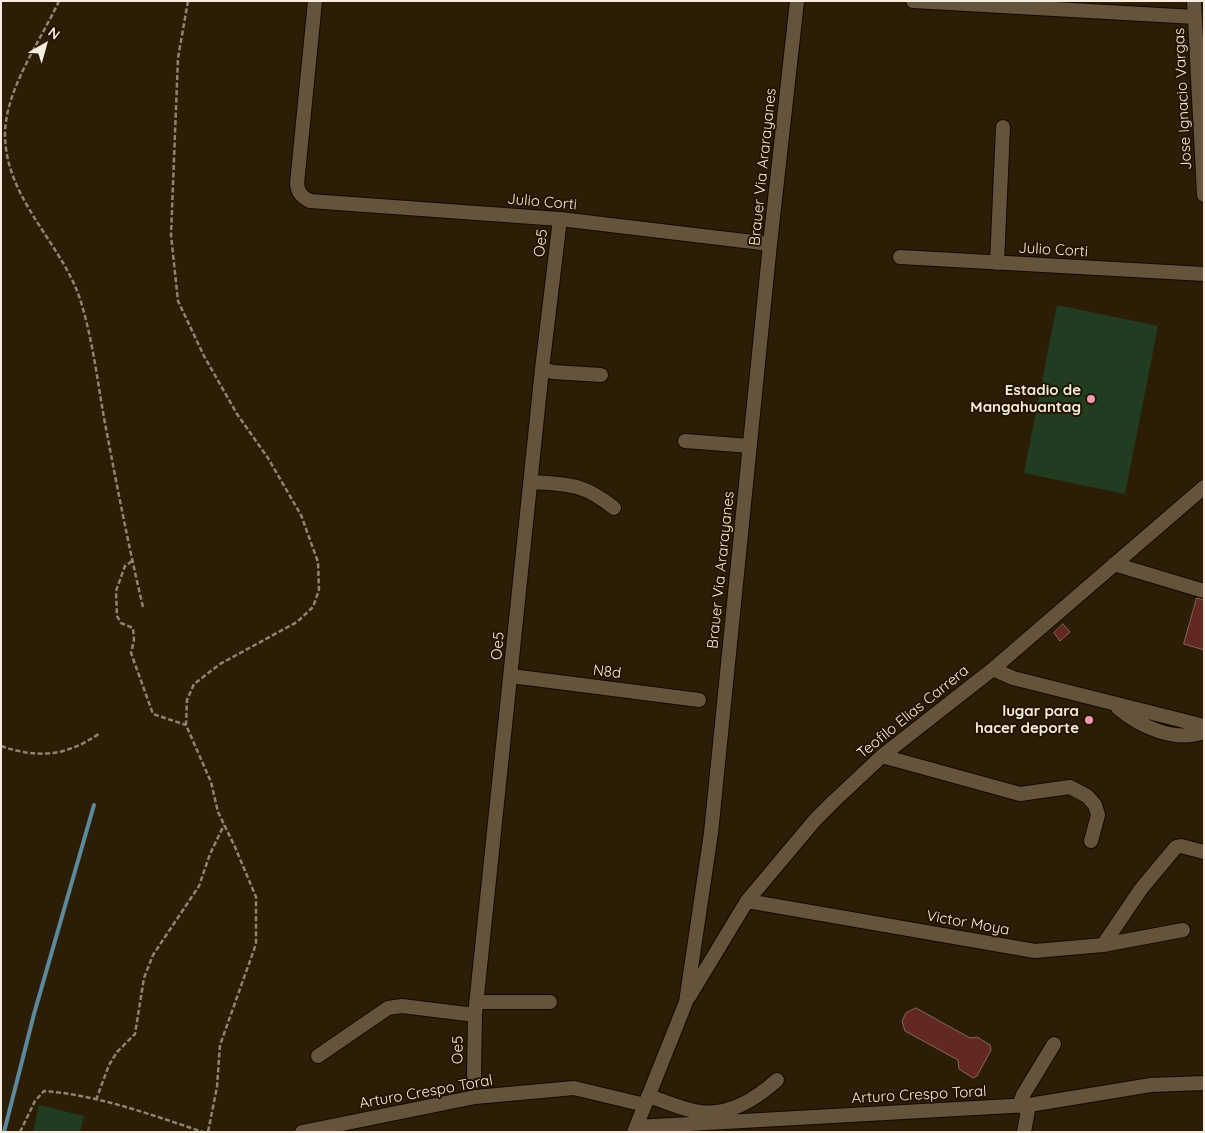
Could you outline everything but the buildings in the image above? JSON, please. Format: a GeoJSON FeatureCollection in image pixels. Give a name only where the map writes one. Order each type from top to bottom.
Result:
{"type":"FeatureCollection","features":[{"type":"Feature","properties":{"kind":"street","name":"Julio Corti"},"geometry":{"type":"LineString","coordinates":[[315,1],[297,184],[301,196],[310,201],[560,219],[770,244]]}},
{"type":"Feature","properties":{"kind":"street","name":"Brauer Via Ararayanes"},"geometry":{"type":"LineString","coordinates":[[635,1130],[686,1002],[711,833],[770,244],[797,1]]}},
{"type":"Feature","properties":{"kind":"street"},"geometry":{"type":"LineString","coordinates":[[913,1],[1195,17]]}},
{"type":"Feature","properties":{"kind":"street","name":"Jose Ignacio Vargas"},"geometry":{"type":"LineString","coordinates":[[1194,1],[1204,195]]}},
{"type":"Feature","properties":{"kind":"street"},"geometry":{"type":"LineString","coordinates":[[998,263],[1003,127]]}},
{"type":"Feature","properties":{"kind":"street","name":"Oe5"},"geometry":{"type":"LineString","coordinates":[[474,1076],[476,1009],[532,482],[542,369],[560,219]]}},
{"type":"Feature","properties":{"kind":"street","name":"Julio Corti"},"geometry":{"type":"LineString","coordinates":[[900,257],[1204,274]]}},
{"type":"Feature","properties":{"kind":"street"},"geometry":{"type":"LineString","coordinates":[[542,369],[553,372],[601,375]]}},
{"type":"Feature","properties":{"kind":"street"},"geometry":{"type":"LineString","coordinates":[[685,441],[750,446]]}},
{"type":"Feature","properties":{"kind":"street"},"geometry":{"type":"LineString","coordinates":[[532,482],[571,484],[595,493],[614,508]]}},
{"type":"Feature","properties":{"kind":"street","name":"Teofilo Elias Carrera"},"geometry":{"type":"LineString","coordinates":[[686,1002],[748,901],[815,820],[882,756],[993,669],[1204,487]]}},
{"type":"Feature","properties":{"kind":"street"},"geometry":{"type":"LineString","coordinates":[[1114,564],[1204,591]]}},
{"type":"Feature","properties":{"kind":"street"},"geometry":{"type":"LineString","coordinates":[[993,669],[1013,678],[1204,726]]}},
{"type":"Feature","properties":{"kind":"street","name":"N8d"},"geometry":{"type":"LineString","coordinates":[[511,676],[699,700]]}},
{"type":"Feature","properties":{"kind":"street"},"geometry":{"type":"LineString","coordinates":[[1113,704],[1126,715],[1158,730],[1176,735],[1204,732]]}},
{"type":"Feature","properties":{"kind":"street"},"geometry":{"type":"LineString","coordinates":[[882,756],[1020,794],[1070,787],[1087,796],[1095,804],[1098,815],[1091,841]]}},
{"type":"Feature","properties":{"kind":"street"},"geometry":{"type":"LineString","coordinates":[[1104,945],[1141,889],[1176,847],[1181,846],[1204,852]]}},
{"type":"Feature","properties":{"kind":"street","name":"Victor Moya"},"geometry":{"type":"LineString","coordinates":[[748,901],[1035,951],[1104,945],[1183,930]]}},
{"type":"Feature","properties":{"kind":"street"},"geometry":{"type":"LineString","coordinates":[[318,1056],[388,1008],[402,1006],[476,1009],[550,1002]]}},
{"type":"Feature","properties":{"kind":"street"},"geometry":{"type":"LineString","coordinates":[[1024,1132],[1023,1095],[1054,1044]]}},
{"type":"Feature","properties":{"kind":"street","name":"Arturo Crespo Toral"},"geometry":{"type":"LineString","coordinates":[[302,1132],[474,1098],[574,1088],[646,1100],[699,1112],[715,1113],[758,1097],[777,1080]]}},
{"type":"Feature","properties":{"kind":"street","name":"Arturo Crespo Toral"},"geometry":{"type":"LineString","coordinates":[[635,1130],[1024,1106],[1151,1086],[1204,1083]]}},
{"type":"Feature","properties":{"kind":"path"},"geometry":{"type":"LineString","coordinates":[[59,1],[16,87],[5,124],[5,139],[11,170],[20,192],[71,278],[82,306],[143,607]]}},
{"type":"Feature","properties":{"kind":"path"},"geometry":{"type":"LineString","coordinates":[[188,1],[178,58],[172,216],[178,301],[204,356],[237,414],[268,458],[301,515],[318,562],[319,590],[313,607],[297,622],[220,664],[194,684],[187,700],[186,725],[211,782],[218,812],[256,897],[256,944],[220,1045],[217,1087],[208,1132]]}},
{"type":"Feature","properties":{"kind":"path"},"geometry":{"type":"LineString","coordinates":[[132,560],[125,566],[117,582],[117,616],[121,623],[133,628],[134,640],[131,653],[153,714],[186,725]]}},
{"type":"Feature","properties":{"kind":"path"},"geometry":{"type":"LineString","coordinates":[[1,746],[24,752],[57,753],[72,750],[100,733]]}},
{"type":"Feature","properties":{"kind":"path"},"geometry":{"type":"LineString","coordinates":[[96,1100],[109,1066],[117,1052],[135,1034],[144,978],[153,955],[195,894],[224,824]]}},
{"type":"Feature","properties":{"kind":"path"},"geometry":{"type":"LineString","coordinates":[[20,1132],[35,1101],[44,1091],[63,1092],[96,1100],[203,1132]]}},
{"type":"Feature","properties":{"kind":"green space","name":"Estadio de Mangahuantag"},"geometry":{"type":"Polygon","coordinates":[[[1057,305],[1158,326],[1125,494],[1024,473],[1057,305]]]}},
{"type":"Feature","properties":{"kind":"green space"},"geometry":{"type":"Polygon","coordinates":[[[39,1105],[84,1116],[80,1132],[33,1132],[39,1105]]]}},
{"type":"Feature","properties":{"kind":"waterway"},"geometry":{"type":"LineString","coordinates":[[4,1132],[34,1014],[94,805]]}},
{"type":"Feature","properties":{"kind":"place","name":"Estadio de Mangahuantag"},"geometry":{"type":"Point","coordinates":[1091,399]}},
{"type":"Feature","properties":{"kind":"place","name":"lugar para hacer deporte"},"geometry":{"type":"Point","coordinates":[1089,720]}}]}
